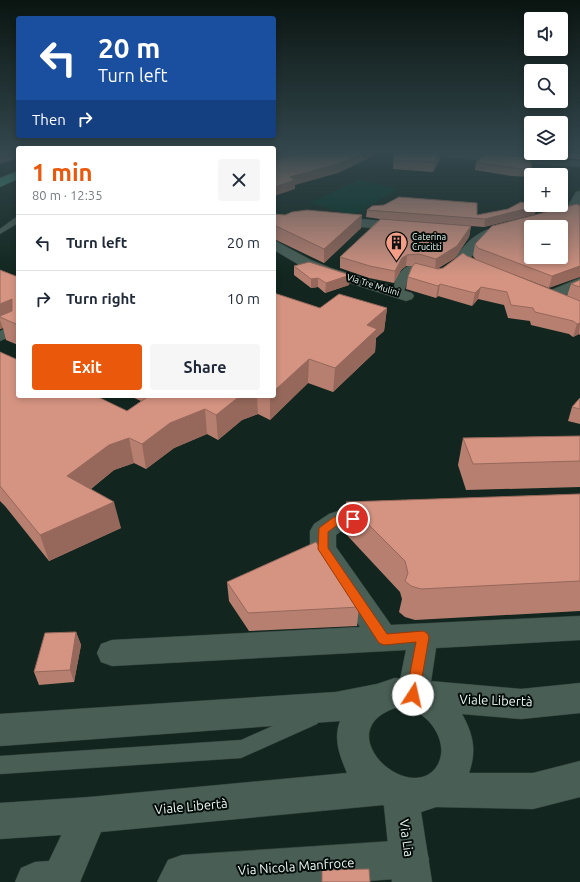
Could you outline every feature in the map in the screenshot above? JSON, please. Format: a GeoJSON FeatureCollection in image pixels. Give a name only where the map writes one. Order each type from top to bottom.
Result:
{"type":"FeatureCollection","features":[{"type":"Feature","properties":{"kind":"street"},"geometry":{"type":"LineString","coordinates":[[468,232],[484,233],[576,212],[580,195]]}},
{"type":"Feature","properties":{"kind":"street"},"geometry":{"type":"LineString","coordinates":[[276,222],[307,218],[421,229]]}},
{"type":"Feature","properties":{"kind":"street"},"geometry":{"type":"LineString","coordinates":[[363,236],[374,225]]}},
{"type":"Feature","properties":{"kind":"street"},"geometry":{"type":"LineString","coordinates":[[484,233],[458,261],[470,264],[499,276]]}},
{"type":"Feature","properties":{"kind":"street","name":"Via Tre Mulini"},"geometry":{"type":"LineString","coordinates":[[276,245],[306,263],[331,266],[402,294]]}},
{"type":"Feature","properties":{"kind":"street"},"geometry":{"type":"LineString","coordinates":[[402,294],[403,277],[410,268],[437,276],[442,272]]}},
{"type":"Feature","properties":{"kind":"street"},"geometry":{"type":"LineString","coordinates":[[568,304],[543,293],[580,283]]}},
{"type":"Feature","properties":{"kind":"street"},"geometry":{"type":"LineString","coordinates":[[0,337],[16,328]]}},
{"type":"Feature","properties":{"kind":"street"},"geometry":{"type":"LineString","coordinates":[[384,639],[323,549],[323,531],[338,520],[400,517]]}},
{"type":"Feature","properties":{"kind":"street"},"geometry":{"type":"LineString","coordinates":[[112,653],[580,628]]}},
{"type":"Feature","properties":{"kind":"street"},"geometry":{"type":"LineString","coordinates":[[413,695],[423,637]]}},
{"type":"Feature","properties":{"kind":"street","name":"Viale Libertà"},"geometry":{"type":"LineString","coordinates":[[0,730],[336,707],[395,693],[521,704],[580,698]]}},
{"type":"Feature","properties":{"kind":"street","name":"Viale Libertà"},"geometry":{"type":"LineString","coordinates":[[413,695],[429,702],[444,714],[455,735],[458,753],[457,761],[450,778],[437,790]]}},
{"type":"Feature","properties":{"kind":"street","name":"Viale Libertà"},"geometry":{"type":"LineString","coordinates":[[378,697],[365,706],[360,713],[353,728],[353,747],[361,767],[367,775],[392,791]]}},
{"type":"Feature","properties":{"kind":"street","name":"Viale Libertà"},"geometry":{"type":"LineString","coordinates":[[0,821],[392,791],[420,795],[437,790],[533,791],[580,779]]}},
{"type":"Feature","properties":{"kind":"street","name":"Via Lia"},"geometry":{"type":"LineString","coordinates":[[392,791],[411,871]]}},
{"type":"Feature","properties":{"kind":"street"},"geometry":{"type":"LineString","coordinates":[[35,882],[61,880],[90,815]]}},
{"type":"Feature","properties":{"kind":"street","name":"Via Nicola Manfroce"},"geometry":{"type":"LineString","coordinates":[[180,878],[411,871]]}},
{"type":"Feature","properties":{"kind":"lane"},"geometry":{"type":"LineString","coordinates":[[0,232],[16,221]]}},
{"type":"Feature","properties":{"kind":"lane"},"geometry":{"type":"LineString","coordinates":[[0,765],[241,748],[336,707]]}},
{"type":"Feature","properties":{"kind":"green space"},"geometry":{"type":"Polygon","coordinates":[[[329,194],[389,194],[353,215],[310,203],[329,194]]]}},
{"type":"Feature","properties":{"kind":"building"},"geometry":{"type":"Polygon","coordinates":[[[399,197],[477,203],[477,215],[508,209],[521,202],[524,203],[524,209],[485,219],[367,210],[372,206],[384,205],[399,197]]]}},
{"type":"Feature","properties":{"kind":"building"},"geometry":{"type":"Polygon","coordinates":[[[577,204],[580,206],[580,266],[552,276],[478,248],[475,244],[492,226],[546,212],[568,212],[568,206],[577,204]]]}},
{"type":"Feature","properties":{"kind":"building"},"geometry":{"type":"Polygon","coordinates":[[[307,210],[362,215],[324,249],[276,226],[276,214],[285,215],[292,212],[307,210]]]}},
{"type":"Feature","properties":{"kind":"building"},"geometry":{"type":"Polygon","coordinates":[[[381,219],[471,226],[457,246],[436,259],[419,254],[407,255],[402,258],[395,271],[370,266],[340,257],[381,219]]]}},
{"type":"Feature","properties":{"kind":"building"},"geometry":{"type":"Polygon","coordinates":[[[463,253],[467,256],[580,301],[580,323],[577,324],[573,321],[535,312],[533,308],[511,305],[507,292],[481,287],[475,293],[440,284],[438,286],[408,277],[415,263],[438,269],[443,268],[463,253]]]}},
{"type":"Feature","properties":{"kind":"building"},"geometry":{"type":"Polygon","coordinates":[[[309,262],[350,275],[326,283],[318,278],[311,279],[294,266],[309,262]]]}},
{"type":"Feature","properties":{"kind":"building"},"geometry":{"type":"Polygon","coordinates":[[[0,270],[16,276],[16,324],[0,317],[12,311],[12,299],[0,304],[0,270]]]}},
{"type":"Feature","properties":{"kind":"building"},"geometry":{"type":"Polygon","coordinates":[[[580,280],[580,287],[571,284],[580,280]]]}},
{"type":"Feature","properties":{"kind":"building"},"geometry":{"type":"Polygon","coordinates":[[[276,294],[320,308],[339,294],[387,308],[367,325],[377,329],[335,368],[309,359],[276,389],[276,294]]]}},
{"type":"Feature","properties":{"kind":"building"},"geometry":{"type":"Polygon","coordinates":[[[0,352],[16,359],[16,398],[100,398],[127,411],[146,398],[237,398],[216,415],[205,409],[170,423],[142,444],[129,438],[109,445],[67,476],[114,502],[40,535],[0,486],[0,352]]]}},
{"type":"Feature","properties":{"kind":"building"},"geometry":{"type":"Polygon","coordinates":[[[580,398],[580,409],[572,407],[580,398]]]}},
{"type":"Feature","properties":{"kind":"building"},"geometry":{"type":"Polygon","coordinates":[[[580,436],[580,461],[473,464],[463,438],[580,436]]]}},
{"type":"Feature","properties":{"kind":"building"},"geometry":{"type":"Polygon","coordinates":[[[580,494],[580,581],[421,589],[411,586],[405,581],[408,573],[405,561],[346,502],[580,494]]]}},
{"type":"Feature","properties":{"kind":"building"},"geometry":{"type":"Polygon","coordinates":[[[316,542],[359,607],[248,613],[227,582],[316,542]]]}},
{"type":"Feature","properties":{"kind":"building"},"geometry":{"type":"Polygon","coordinates":[[[76,632],[70,670],[34,672],[45,633],[76,632]]]}},
{"type":"Feature","properties":{"kind":"building"},"geometry":{"type":"Polygon","coordinates":[[[369,869],[370,882],[322,882],[322,870],[369,869]]]}},
{"type":"Feature","properties":{"kind":"place","name":"Caterina Crucitti"},"geometry":{"type":"Point","coordinates":[396,262]}},
{"type":"Feature","properties":{"kind":"route"},"geometry":{"type":"LineString","coordinates":[[353,519],[338,520],[323,531],[323,549],[384,639],[423,637],[413,695]]}}]}
